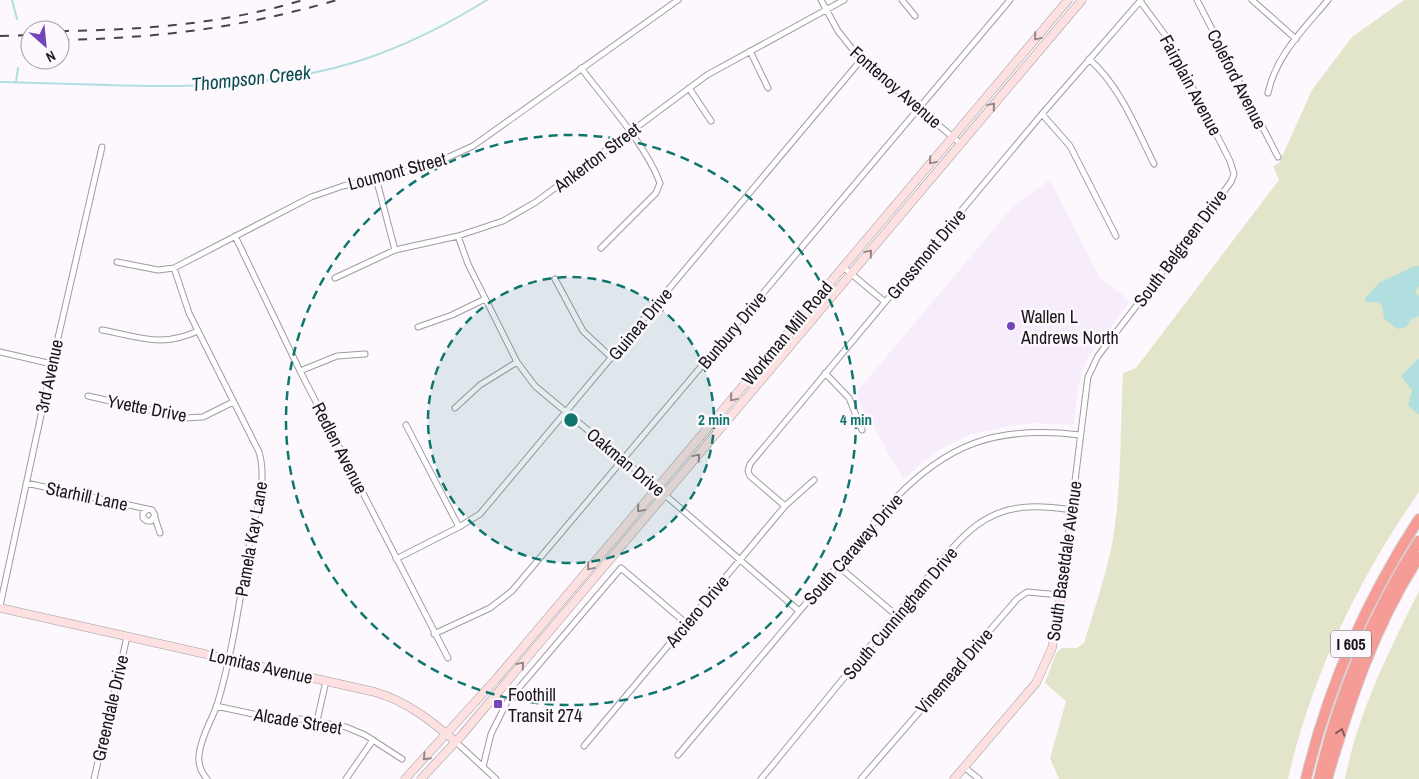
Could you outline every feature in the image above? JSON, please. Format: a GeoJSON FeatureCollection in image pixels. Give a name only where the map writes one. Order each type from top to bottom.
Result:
{"type":"FeatureCollection","features":[{"type":"Feature","properties":{"kind":"highway","name":"I 605"},"geometry":{"type":"LineString","coordinates":[[1306,779],[1327,706],[1352,644],[1382,581],[1419,519]]}},
{"type":"Feature","properties":{"kind":"highway"},"geometry":{"type":"LineString","coordinates":[[1312,779],[1332,710],[1358,642],[1386,585],[1419,530]]}},
{"type":"Feature","properties":{"kind":"highway"},"geometry":{"type":"LineString","coordinates":[[1318,779],[1353,671],[1381,608],[1419,541]]}},
{"type":"Feature","properties":{"kind":"highway","name":"I 605"},"geometry":{"type":"LineString","coordinates":[[1327,779],[1354,688],[1382,623],[1404,580],[1419,557]]}},
{"type":"Feature","properties":{"kind":"main road","name":"Workman Mill Road"},"geometry":{"type":"LineString","coordinates":[[406,779],[447,735],[657,488],[1068,0]]}},
{"type":"Feature","properties":{"kind":"main road","name":"Workman Mill Road"},"geometry":{"type":"LineString","coordinates":[[421,779],[456,742],[1082,0]]}},
{"type":"Feature","properties":{"kind":"main road","name":"South Basetdale Avenue"},"geometry":{"type":"LineString","coordinates":[[954,779],[1022,701],[1046,665],[1057,629],[1061,594]]}},
{"type":"Feature","properties":{"kind":"main road","name":"Lomitas Avenue"},"geometry":{"type":"LineString","coordinates":[[0,607],[326,681],[399,700],[416,709],[456,742]]}},
{"type":"Feature","properties":{"kind":"street","name":"Loumont Street"},"geometry":{"type":"LineString","coordinates":[[117,262],[158,270],[174,268],[311,196],[429,166],[473,146],[678,0]]}},
{"type":"Feature","properties":{"kind":"street","name":"Fontenoy Avenue"},"geometry":{"type":"LineString","coordinates":[[821,0],[847,45],[861,60],[961,144]]}},
{"type":"Feature","properties":{"kind":"street","name":"Ankerton Street"},"geometry":{"type":"LineString","coordinates":[[334,278],[395,250],[458,236],[503,221],[536,202],[689,88],[750,51],[844,0]]}},
{"type":"Feature","properties":{"kind":"street"},"geometry":{"type":"LineString","coordinates":[[902,0],[915,16]]}},
{"type":"Feature","properties":{"kind":"street","name":"Bunbury Drive"},"geometry":{"type":"LineString","coordinates":[[434,634],[490,608],[512,591],[1010,0]]}},
{"type":"Feature","properties":{"kind":"street","name":"Coleford Avenue"},"geometry":{"type":"LineString","coordinates":[[1197,0],[1278,157]]}},
{"type":"Feature","properties":{"kind":"street"},"geometry":{"type":"LineString","coordinates":[[1252,0],[1296,39]]}},
{"type":"Feature","properties":{"kind":"street"},"geometry":{"type":"LineString","coordinates":[[1268,93],[1276,65],[1328,0]]}},
{"type":"Feature","properties":{"kind":"street","name":"Grossmont Drive"},"geometry":{"type":"LineString","coordinates":[[785,506],[750,476],[748,471],[750,464],[1042,114],[1140,1]]}},
{"type":"Feature","properties":{"kind":"street","name":"Fairplain Avenue"},"geometry":{"type":"LineString","coordinates":[[1140,1],[1168,39],[1230,161],[1234,174]]}},
{"type":"Feature","properties":{"kind":"street"},"geometry":{"type":"LineString","coordinates":[[750,51],[768,88]]}},
{"type":"Feature","properties":{"kind":"street"},"geometry":{"type":"LineString","coordinates":[[1089,59],[1106,76],[1115,89],[1154,164]]}},
{"type":"Feature","properties":{"kind":"street","name":"Guinea Drive"},"geometry":{"type":"LineString","coordinates":[[396,559],[459,527],[480,514],[861,60]]}},
{"type":"Feature","properties":{"kind":"street"},"geometry":{"type":"LineString","coordinates":[[581,68],[630,133],[656,171],[660,183],[656,193],[601,248]]}},
{"type":"Feature","properties":{"kind":"street"},"geometry":{"type":"LineString","coordinates":[[689,88],[711,121]]}},
{"type":"Feature","properties":{"kind":"street"},"geometry":{"type":"LineString","coordinates":[[1042,114],[1070,146],[1116,236]]}},
{"type":"Feature","properties":{"kind":"street","name":"3rd Avenue"},"geometry":{"type":"LineString","coordinates":[[0,607],[52,364],[102,147]]}},
{"type":"Feature","properties":{"kind":"street","name":"South Belgreen Drive"},"geometry":{"type":"LineString","coordinates":[[1085,400],[1088,377],[1098,356],[1231,182],[1234,174]]}},
{"type":"Feature","properties":{"kind":"street"},"geometry":{"type":"LineString","coordinates":[[376,178],[395,250]]}},
{"type":"Feature","properties":{"kind":"street","name":"Redlen Avenue"},"geometry":{"type":"LineString","coordinates":[[235,236],[300,371],[448,658]]}},
{"type":"Feature","properties":{"kind":"street","name":"Oakman Drive"},"geometry":{"type":"LineString","coordinates":[[458,236],[468,264],[517,362],[535,386],[657,488],[799,611]]}},
{"type":"Feature","properties":{"kind":"street"},"geometry":{"type":"LineString","coordinates":[[843,266],[885,302]]}},
{"type":"Feature","properties":{"kind":"street","name":"Pamela Kay Lane"},"geometry":{"type":"LineString","coordinates":[[174,268],[182,298],[259,452],[263,477],[250,540],[246,575],[227,659],[216,706],[201,744],[199,764],[205,778]]}},
{"type":"Feature","properties":{"kind":"street"},"geometry":{"type":"LineString","coordinates":[[555,279],[583,331],[612,358]]}},
{"type":"Feature","properties":{"kind":"street"},"geometry":{"type":"LineString","coordinates":[[418,326],[452,315],[485,299]]}},
{"type":"Feature","properties":{"kind":"street"},"geometry":{"type":"LineString","coordinates":[[102,330],[162,342],[180,339],[198,331]]}},
{"type":"Feature","properties":{"kind":"street"},"geometry":{"type":"LineString","coordinates":[[0,352],[52,364]]}},
{"type":"Feature","properties":{"kind":"street"},"geometry":{"type":"LineString","coordinates":[[300,371],[336,356],[365,354]]}},
{"type":"Feature","properties":{"kind":"street"},"geometry":{"type":"LineString","coordinates":[[455,408],[480,385],[517,362]]}},
{"type":"Feature","properties":{"kind":"street"},"geometry":{"type":"LineString","coordinates":[[825,373],[849,398],[862,430]]}},
{"type":"Feature","properties":{"kind":"street","name":"Yvette Drive"},"geometry":{"type":"LineString","coordinates":[[88,396],[185,418],[203,416],[233,402]]}},
{"type":"Feature","properties":{"kind":"street","name":"South Basetdale Avenue"},"geometry":{"type":"LineString","coordinates":[[1061,594],[1085,400]]}},
{"type":"Feature","properties":{"kind":"street"},"geometry":{"type":"LineString","coordinates":[[406,425],[459,527]]}},
{"type":"Feature","properties":{"kind":"street","name":"South Caraway Drive"},"geometry":{"type":"LineString","coordinates":[[678,755],[904,489],[927,469],[955,451],[990,438],[1012,434],[1044,432],[1080,435]]}},
{"type":"Feature","properties":{"kind":"street","name":"Arciero Drive"},"geometry":{"type":"LineString","coordinates":[[584,746],[785,506],[814,480]]}},
{"type":"Feature","properties":{"kind":"street","name":"Starhill Lane"},"geometry":{"type":"LineString","coordinates":[[26,483],[154,511],[160,533]]}},
{"type":"Feature","properties":{"kind":"street","name":"South Cunningham Drive"},"geometry":{"type":"LineString","coordinates":[[761,779],[896,615],[958,543],[978,524],[1004,512],[1036,505],[1072,510]]}},
{"type":"Feature","properties":{"kind":"street","name":"Starhill Lane"},"geometry":{"type":"LineString","coordinates":[[147,510],[143,516],[144,520],[152,521],[155,518]]}},
{"type":"Feature","properties":{"kind":"street"},"geometry":{"type":"LineString","coordinates":[[838,566],[896,615]]}},
{"type":"Feature","properties":{"kind":"street"},"geometry":{"type":"LineString","coordinates":[[483,767],[491,734],[508,702],[621,568],[687,624]]}},
{"type":"Feature","properties":{"kind":"street","name":"Vinemead Drive"},"geometry":{"type":"LineString","coordinates":[[861,779],[1017,599],[1027,592],[1061,594]]}},
{"type":"Feature","properties":{"kind":"street","name":"Greendale Drive"},"geometry":{"type":"LineString","coordinates":[[94,779],[127,637]]}},
{"type":"Feature","properties":{"kind":"street"},"geometry":{"type":"LineString","coordinates":[[317,721],[326,681]]}},
{"type":"Feature","properties":{"kind":"street","name":"Alcade Street"},"geometry":{"type":"LineString","coordinates":[[216,706],[286,721],[300,719],[317,721],[355,730],[402,759]]}},
{"type":"Feature","properties":{"kind":"street"},"geometry":{"type":"LineString","coordinates":[[346,779],[373,740]]}},
{"type":"Feature","properties":{"kind":"street","name":"Lomitas Avenue"},"geometry":{"type":"LineString","coordinates":[[456,742],[496,779]]}},
{"type":"Feature","properties":{"kind":"street"},"geometry":{"type":"LineString","coordinates":[[964,767],[979,779]]}},
{"type":"Feature","properties":{"kind":"shaded area","name":"Wallen L Andrews North"},"geometry":{"type":"Polygon","coordinates":[[[1050,180],[1100,278],[1130,301],[1086,361],[1078,387],[1074,423],[1071,425],[1034,423],[971,434],[935,452],[903,479],[855,394],[1014,205],[1050,180]]]}},
{"type":"Feature","properties":{"kind":"green space"},"geometry":{"type":"Polygon","coordinates":[[[1404,0],[1419,0],[1419,492],[1376,559],[1340,629],[1310,703],[1288,779],[1059,779],[1050,758],[1066,701],[1045,683],[1056,653],[1062,648],[1077,648],[1084,643],[1106,569],[1118,502],[1123,373],[1136,368],[1279,180],[1273,166],[1279,163],[1312,90],[1352,37],[1404,0]]]}},
{"type":"Feature","properties":{"kind":"green space"},"geometry":{"type":"Polygon","coordinates":[[[1419,591],[1419,779],[1345,779],[1366,706],[1386,659],[1419,591]]]}},
{"type":"Feature","properties":{"kind":"water"},"geometry":{"type":"Polygon","coordinates":[[[1415,266],[1419,266],[1419,286],[1415,292],[1419,296],[1419,316],[1412,319],[1406,327],[1398,329],[1384,319],[1382,305],[1377,302],[1367,302],[1365,298],[1380,282],[1415,266]]]}},
{"type":"Feature","properties":{"kind":"water"},"geometry":{"type":"Polygon","coordinates":[[[1419,358],[1419,415],[1408,405],[1412,390],[1401,376],[1419,358]]]}},
{"type":"Feature","properties":{"kind":"waterway"},"geometry":{"type":"LineString","coordinates":[[12,0],[17,19]]}},
{"type":"Feature","properties":{"kind":"waterway","name":"Thompson Creek"},"geometry":{"type":"LineString","coordinates":[[0,82],[191,86],[287,78],[333,68],[393,49],[434,30],[487,0]]}},
{"type":"Feature","properties":{"kind":"waterway"},"geometry":{"type":"LineString","coordinates":[[16,82],[18,68]]}},
{"type":"Feature","properties":{"kind":"railway"},"geometry":{"type":"LineString","coordinates":[[70,31],[183,24],[243,15],[303,0]]}},
{"type":"Feature","properties":{"kind":"railway"},"geometry":{"type":"LineString","coordinates":[[70,40],[132,37],[200,30],[267,18],[337,0]]}},
{"type":"Feature","properties":{"kind":"railway"},"geometry":{"type":"LineString","coordinates":[[0,36],[20,35]]}},
{"type":"Feature","properties":{"kind":"place","name":"Wallen L Andrews North"},"geometry":{"type":"Point","coordinates":[1011,326]}},
{"type":"Feature","properties":{"kind":"place","name":"Foothill Transit 274"},"geometry":{"type":"Point","coordinates":[498,704]}}]}
